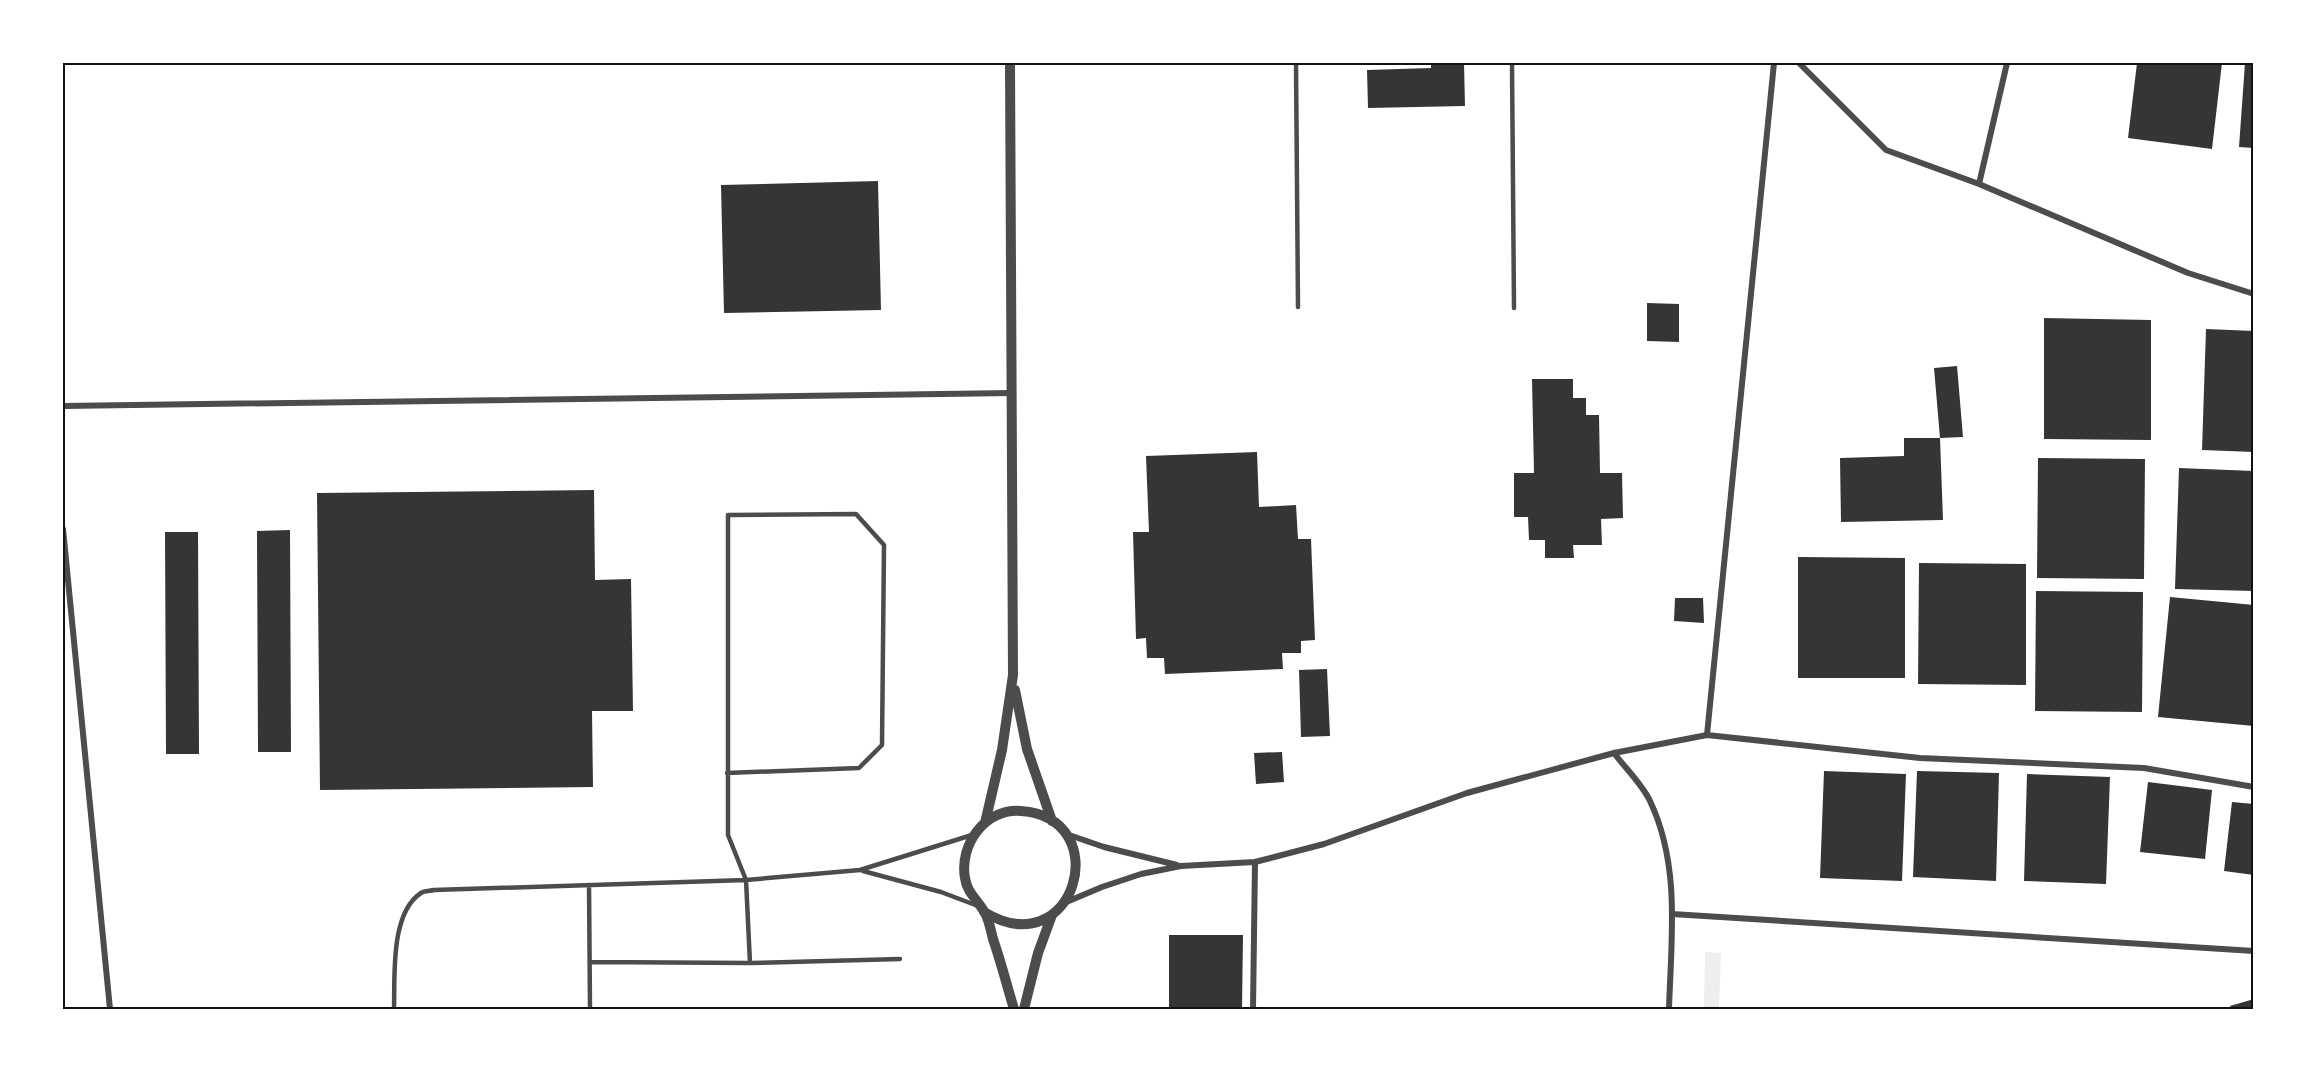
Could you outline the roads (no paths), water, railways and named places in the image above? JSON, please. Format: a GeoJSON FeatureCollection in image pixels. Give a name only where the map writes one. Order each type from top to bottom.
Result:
{"type":"FeatureCollection","features":[{"type":"Feature","properties":{"kind":"street"},"geometry":{"type":"LineString","coordinates":[[985,823],[1002,750],[1013,675],[1010,63]]}},
{"type":"Feature","properties":{"kind":"street"},"geometry":{"type":"LineString","coordinates":[[1707,735],[1774,63]]}},
{"type":"Feature","properties":{"kind":"street"},"geometry":{"type":"LineString","coordinates":[[1799,63],[1886,150],[1979,184],[2187,273],[2254,294]]}},
{"type":"Feature","properties":{"kind":"street"},"geometry":{"type":"LineString","coordinates":[[1979,184],[2007,63]]}},
{"type":"Feature","properties":{"kind":"street"},"geometry":{"type":"LineString","coordinates":[[63,406],[1013,393]]}},
{"type":"Feature","properties":{"kind":"street"},"geometry":{"type":"LineString","coordinates":[[63,530],[110,1009]]}},
{"type":"Feature","properties":{"kind":"street"},"geometry":{"type":"LineString","coordinates":[[1013,675],[1027,749],[1052,820]]}},
{"type":"Feature","properties":{"kind":"street"},"geometry":{"type":"LineString","coordinates":[[1064,903],[1131,877],[1180,866],[1255,862],[1324,844],[1467,793],[1614,753],[1707,735],[1920,758],[2145,768],[2254,787]]}},
{"type":"Feature","properties":{"kind":"street"},"geometry":{"type":"LineString","coordinates":[[1614,753],[1649,800],[1669,856],[1672,914],[1669,1009]]}},
{"type":"Feature","properties":{"kind":"street"},"geometry":{"type":"LineString","coordinates":[[1018,810],[1036,813],[1052,820],[1066,834],[1074,850],[1077,868],[1074,887],[1064,903],[1052,915],[1035,922],[1018,924],[1000,921],[982,909],[970,894],[963,864],[966,849],[974,834],[985,823],[1001,814],[1018,810]]}},
{"type":"Feature","properties":{"kind":"street"},"geometry":{"type":"LineString","coordinates":[[1066,834],[1104,847],[1180,866]]}},
{"type":"Feature","properties":{"kind":"street"},"geometry":{"type":"LineString","coordinates":[[1253,1009],[1255,862]]}},
{"type":"Feature","properties":{"kind":"street"},"geometry":{"type":"LineString","coordinates":[[982,909],[1014,1009]]}},
{"type":"Feature","properties":{"kind":"street"},"geometry":{"type":"LineString","coordinates":[[1672,914],[2254,951]]}},
{"type":"Feature","properties":{"kind":"street"},"geometry":{"type":"LineString","coordinates":[[1024,1009],[1038,953],[1052,915]]}},
{"type":"Feature","properties":{"kind":"lane"},"geometry":{"type":"LineString","coordinates":[[1296,63],[1298,307]]}},
{"type":"Feature","properties":{"kind":"lane"},"geometry":{"type":"LineString","coordinates":[[1512,63],[1514,308]]}},
{"type":"Feature","properties":{"kind":"lane"},"geometry":{"type":"LineString","coordinates":[[727,772],[859,768],[882,745],[884,545],[856,514],[728,515],[727,772],[728,835],[746,880],[750,963]]}},
{"type":"Feature","properties":{"kind":"lane"},"geometry":{"type":"LineString","coordinates":[[394,1009],[398,931],[405,910],[421,893],[434,890],[746,880],[860,870],[974,834]]}},
{"type":"Feature","properties":{"kind":"lane"},"geometry":{"type":"LineString","coordinates":[[860,870],[941,892],[982,909]]}},
{"type":"Feature","properties":{"kind":"lane"},"geometry":{"type":"LineString","coordinates":[[589,885],[590,1009]]}},
{"type":"Feature","properties":{"kind":"lane"},"geometry":{"type":"LineString","coordinates":[[590,962],[750,963],[900,959]]}}]}
